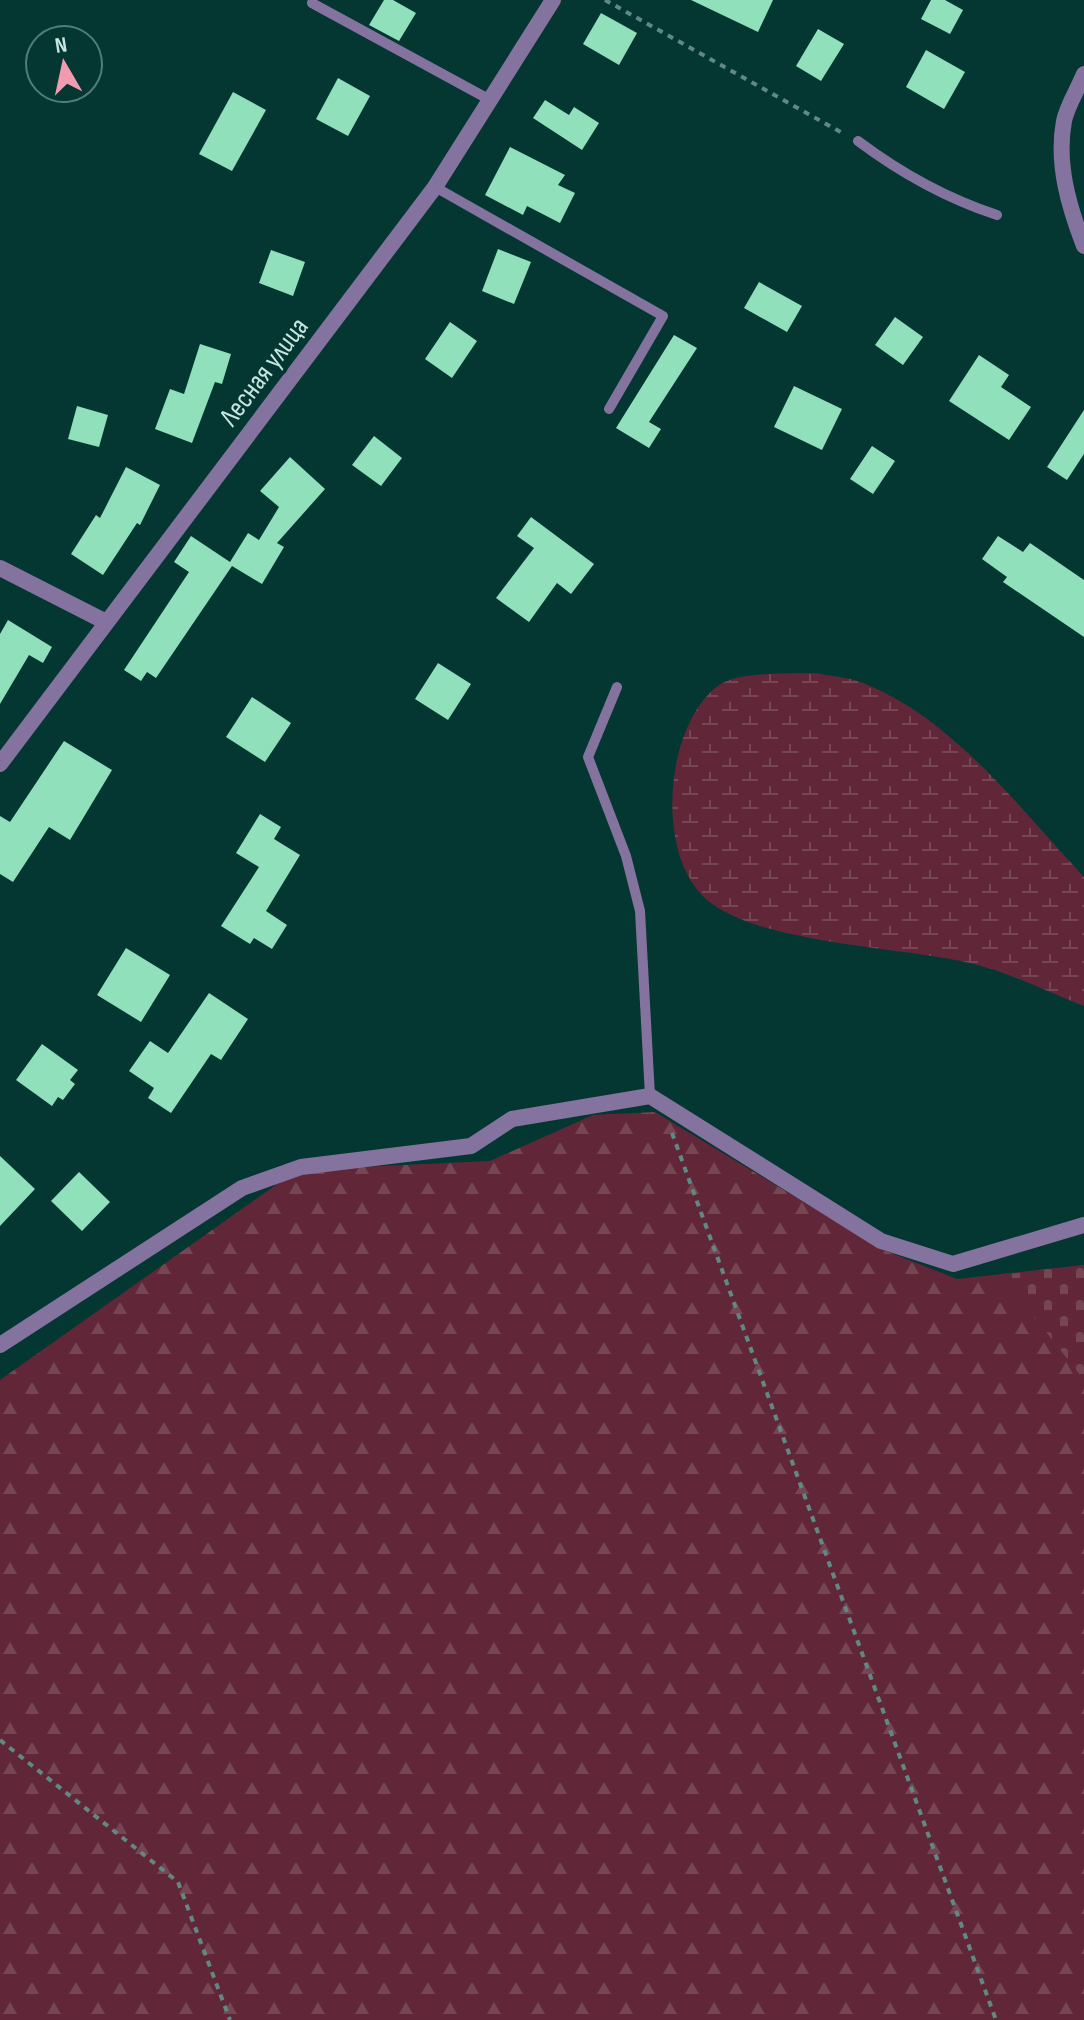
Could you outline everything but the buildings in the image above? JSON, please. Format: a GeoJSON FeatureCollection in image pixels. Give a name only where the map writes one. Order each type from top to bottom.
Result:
{"type":"FeatureCollection","features":[{"type":"Feature","properties":{"kind":"street","name":"Лесная улица"},"geometry":{"type":"LineString","coordinates":[[0,764],[435,187],[553,0]]}},
{"type":"Feature","properties":{"kind":"street"},"geometry":{"type":"LineString","coordinates":[[1084,74],[1064,119],[1062,155],[1069,205],[1084,246]]}},
{"type":"Feature","properties":{"kind":"street"},"geometry":{"type":"LineString","coordinates":[[0,568],[106,622]]}},
{"type":"Feature","properties":{"kind":"street"},"geometry":{"type":"LineString","coordinates":[[0,1345],[242,1188],[301,1167],[471,1146],[512,1119],[656,1099],[881,1241],[953,1264],[1084,1225]]}},
{"type":"Feature","properties":{"kind":"lane"},"geometry":{"type":"LineString","coordinates":[[312,3],[492,101]]}},
{"type":"Feature","properties":{"kind":"lane"},"geometry":{"type":"LineString","coordinates":[[858,141],[898,171],[955,201],[997,215]]}},
{"type":"Feature","properties":{"kind":"lane"},"geometry":{"type":"LineString","coordinates":[[435,187],[663,316],[609,409]]}},
{"type":"Feature","properties":{"kind":"lane"},"geometry":{"type":"LineString","coordinates":[[617,687],[588,757],[626,856],[640,911],[656,1099]]}},
{"type":"Feature","properties":{"kind":"path"},"geometry":{"type":"LineString","coordinates":[[605,0],[858,141]]}},
{"type":"Feature","properties":{"kind":"path"},"geometry":{"type":"LineString","coordinates":[[656,1099],[996,2020]]}},
{"type":"Feature","properties":{"kind":"path"},"geometry":{"type":"LineString","coordinates":[[0,1740],[178,1882],[230,2020]]}},
{"type":"Feature","properties":{"kind":"green space"},"geometry":{"type":"Polygon","coordinates":[[[815,673],[863,683],[927,719],[956,742],[1010,795],[1084,877],[1084,1006],[970,963],[799,936],[765,927],[735,917],[711,903],[692,883],[680,856],[674,826],[673,793],[677,760],[686,730],[700,704],[719,685],[739,677],[815,673]]]}},
{"type":"Feature","properties":{"kind":"green space"},"geometry":{"type":"Polygon","coordinates":[[[655,1112],[881,1249],[957,1279],[1084,1265],[1084,2020],[0,2020],[0,1380],[297,1170],[490,1161],[593,1115],[655,1112]]]}},
{"type":"Feature","properties":{"kind":"green space"},"geometry":{"type":"Polygon","coordinates":[[[1084,1265],[1084,1380],[1001,1275],[1084,1265]]]}}]}
